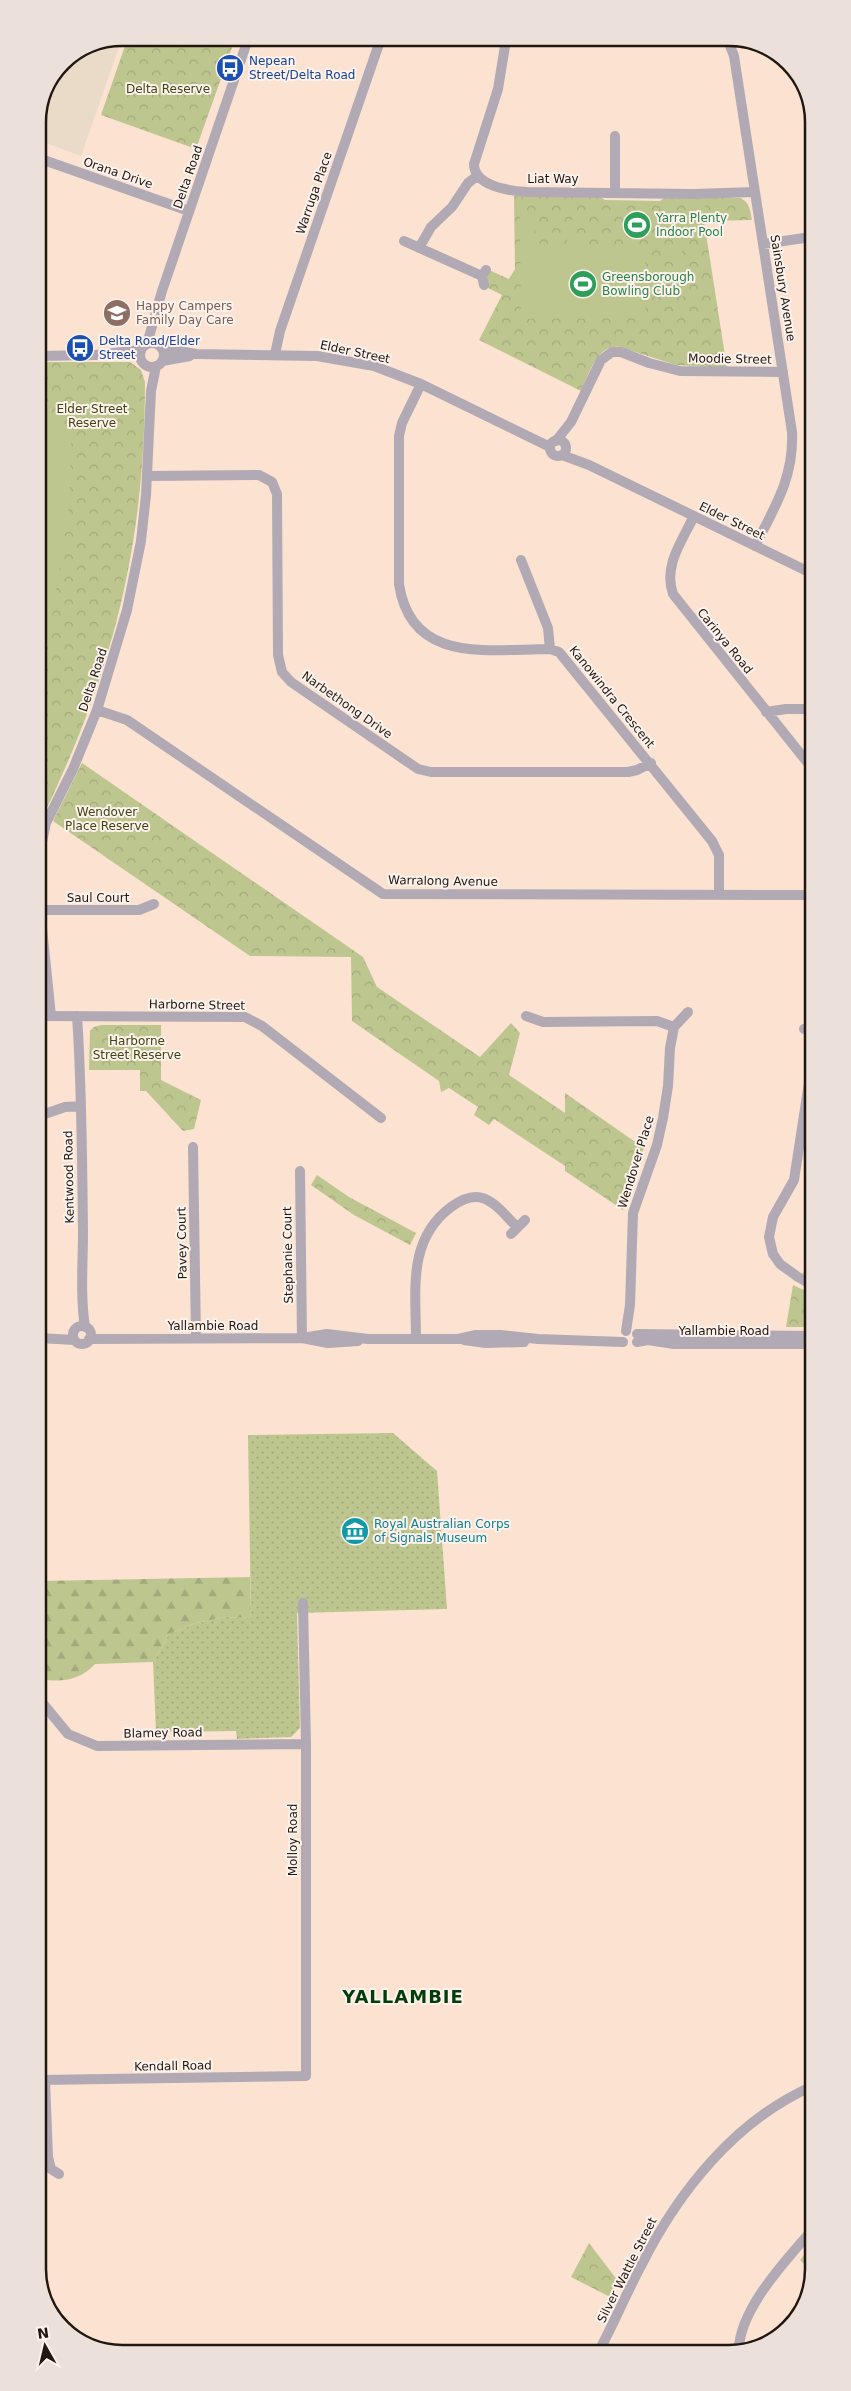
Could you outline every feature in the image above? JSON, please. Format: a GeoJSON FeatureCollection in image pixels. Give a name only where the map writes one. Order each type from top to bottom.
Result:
{"type":"FeatureCollection","features":[{"type":"Feature","properties":{"kind":"street","name":"Delta Road"},"geometry":{"type":"LineString","coordinates":[[46,823],[78,757],[99,705],[127,610],[141,541],[148,476],[151,391],[144,355],[162,292],[246,46]]}},
{"type":"Feature","properties":{"kind":"street","name":"Warruga Place"},"geometry":{"type":"LineString","coordinates":[[275,354],[282,325],[378,46]]}},
{"type":"Feature","properties":{"kind":"street"},"geometry":{"type":"LineString","coordinates":[[502,46],[503,59]]}},
{"type":"Feature","properties":{"kind":"street"},"geometry":{"type":"LineString","coordinates":[[419,248],[431,227],[452,207],[468,183],[476,176],[475,160],[495,101],[505,46]]}},
{"type":"Feature","properties":{"kind":"street","name":"Sainsbury Avenue"},"geometry":{"type":"LineString","coordinates":[[730,46],[734,56]]}},
{"type":"Feature","properties":{"kind":"street","name":"Sainsbury Avenue"},"geometry":{"type":"LineString","coordinates":[[735,46],[734,56],[792,432],[790,466],[782,492],[756,546]]}},
{"type":"Feature","properties":{"kind":"street"},"geometry":{"type":"LineString","coordinates":[[615,136],[615,192]]}},
{"type":"Feature","properties":{"kind":"street","name":"Orana Drive"},"geometry":{"type":"LineString","coordinates":[[46,161],[189,211]]}},
{"type":"Feature","properties":{"kind":"street","name":"Liat Way"},"geometry":{"type":"LineString","coordinates":[[476,176],[486,182],[522,192],[689,194],[755,192]]}},
{"type":"Feature","properties":{"kind":"street"},"geometry":{"type":"LineString","coordinates":[[763,244],[805,238]]}},
{"type":"Feature","properties":{"kind":"street"},"geometry":{"type":"LineString","coordinates":[[404,241],[484,277]]}},
{"type":"Feature","properties":{"kind":"street","name":"Delta Road"},"geometry":{"type":"LineString","coordinates":[[151,391],[159,363],[164,355],[160,347],[155,320]]}},
{"type":"Feature","properties":{"kind":"street","name":"Elder Street"},"geometry":{"type":"LineString","coordinates":[[144,355],[153,343],[160,347],[196,354],[317,356],[356,362],[392,372],[525,434],[559,446],[589,465],[805,570]]}},
{"type":"Feature","properties":{"kind":"street","name":"Moodie Street"},"geometry":{"type":"LineString","coordinates":[[559,446],[599,363],[606,355],[612,352],[621,352],[649,363],[680,371],[783,372]]}},
{"type":"Feature","properties":{"kind":"street","name":"Elder Street"},"geometry":{"type":"LineString","coordinates":[[159,363],[196,354]]}},
{"type":"Feature","properties":{"kind":"street"},"geometry":{"type":"LineString","coordinates":[[46,356],[144,355],[159,363]]}},
{"type":"Feature","properties":{"kind":"street","name":"Kanowindra Crescent"},"geometry":{"type":"LineString","coordinates":[[421,384],[402,423],[399,436],[399,584],[405,609],[422,632],[440,644],[451,647],[550,649],[556,650],[563,655],[651,763],[715,846],[719,862],[719,895]]}},
{"type":"Feature","properties":{"kind":"street","name":"Narbethong Drive"},"geometry":{"type":"LineString","coordinates":[[148,476],[259,475],[272,482],[277,494],[278,655],[282,672],[291,682],[418,768],[431,772],[628,772],[651,763]]}},
{"type":"Feature","properties":{"kind":"street","name":"Carinya Road"},"geometry":{"type":"LineString","coordinates":[[694,516],[671,566],[671,588],[678,601],[805,759]]}},
{"type":"Feature","properties":{"kind":"street"},"geometry":{"type":"LineString","coordinates":[[521,560],[548,628],[550,649]]}},
{"type":"Feature","properties":{"kind":"street","name":"Warralong Avenue"},"geometry":{"type":"LineString","coordinates":[[99,705],[127,720],[383,894],[805,895]]}},
{"type":"Feature","properties":{"kind":"street"},"geometry":{"type":"LineString","coordinates":[[766,712],[805,709]]}},
{"type":"Feature","properties":{"kind":"street","name":"Saul Court"},"geometry":{"type":"LineString","coordinates":[[46,910],[139,910],[154,904]]}},
{"type":"Feature","properties":{"kind":"street"},"geometry":{"type":"LineString","coordinates":[[526,1016],[543,1022],[657,1022],[674,1027],[688,1012]]}},
{"type":"Feature","properties":{"kind":"street","name":"Harborne Street"},"geometry":{"type":"LineString","coordinates":[[46,1016],[238,1017],[251,1020],[380,1118]]}},
{"type":"Feature","properties":{"kind":"street","name":"Kentwood Road"},"geometry":{"type":"LineString","coordinates":[[81,1016],[82,1333]]}},
{"type":"Feature","properties":{"kind":"street","name":"Wendover Place"},"geometry":{"type":"LineString","coordinates":[[630,1336],[633,1213],[663,1118],[668,1086],[670,1043],[674,1027]]}},
{"type":"Feature","properties":{"kind":"street"},"geometry":{"type":"LineString","coordinates":[[46,1114],[65,1107],[81,1106]]}},
{"type":"Feature","properties":{"kind":"street"},"geometry":{"type":"LineString","coordinates":[[805,1108],[794,1180],[773,1217],[768,1236],[776,1259],[786,1269],[805,1281]]}},
{"type":"Feature","properties":{"kind":"street","name":"Pavey Court"},"geometry":{"type":"LineString","coordinates":[[193,1148],[196,1338]]}},
{"type":"Feature","properties":{"kind":"street","name":"Stephanie Court"},"geometry":{"type":"LineString","coordinates":[[300,1171],[302,1338]]}},
{"type":"Feature","properties":{"kind":"street"},"geometry":{"type":"LineString","coordinates":[[416,1339],[416,1272],[418,1253],[428,1232],[440,1217],[466,1198],[477,1196],[492,1202],[518,1227]]}},
{"type":"Feature","properties":{"kind":"street","name":"Yallambie Road"},"geometry":{"type":"LineString","coordinates":[[46,1337],[82,1333],[124,1338],[302,1338],[336,1343],[368,1339],[458,1339],[472,1342],[505,1344],[538,1340],[587,1340],[630,1336],[805,1336]]}},
{"type":"Feature","properties":{"kind":"street","name":"Yallambie Road"},"geometry":{"type":"LineString","coordinates":[[630,1336],[674,1344],[805,1344]]}},
{"type":"Feature","properties":{"kind":"street","name":"Molloy Road"},"geometry":{"type":"LineString","coordinates":[[303,1603],[306,1744],[306,2076]]}},
{"type":"Feature","properties":{"kind":"street","name":"Blamey Road"},"geometry":{"type":"LineString","coordinates":[[46,1707],[68,1734],[97,1746],[306,1744]]}},
{"type":"Feature","properties":{"kind":"street","name":"Kendall Road"},"geometry":{"type":"LineString","coordinates":[[46,2080],[306,2076]]}},
{"type":"Feature","properties":{"kind":"street","name":"Silver Wattle Street"},"geometry":{"type":"LineString","coordinates":[[603,2345],[641,2265],[684,2193],[724,2148],[742,2132],[789,2099],[805,2090]]}},
{"type":"Feature","properties":{"kind":"street"},"geometry":{"type":"LineString","coordinates":[[46,2126],[48,2157],[51,2169],[58,2174]]}},
{"type":"Feature","properties":{"kind":"street"},"geometry":{"type":"LineString","coordinates":[[739,2344],[740,2333],[749,2314],[775,2276],[805,2240]]}},
{"type":"Feature","properties":{"kind":"shaded area"},"geometry":{"type":"Polygon","coordinates":[[[119,46],[81,156],[46,143],[46,122],[52,93],[68,68],[80,59],[93,52],[119,46]]]}},
{"type":"Feature","properties":{"kind":"green space","name":"Delta Reserve"},"geometry":{"type":"Polygon","coordinates":[[[125,46],[233,46],[196,149],[101,115],[125,46]]]}},
{"type":"Feature","properties":{"kind":"green space"},"geometry":{"type":"Polygon","coordinates":[[[514,196],[600,197],[605,200],[660,201],[664,198],[740,198],[746,202],[752,220],[704,221],[727,368],[676,365],[620,347],[612,347],[605,350],[595,361],[581,391],[479,340],[502,295],[488,288],[486,279],[489,270],[509,279],[515,269],[514,196]]]}},
{"type":"Feature","properties":{"kind":"green space"},"geometry":{"type":"Polygon","coordinates":[[[688,205],[706,206],[702,213],[691,211],[688,205]]]}},
{"type":"Feature","properties":{"kind":"green space","name":"Greensborough Bowling Club"},"geometry":{"type":"Polygon","coordinates":[[[520,217],[534,217],[535,250],[567,250],[567,220],[574,220],[575,248],[645,248],[646,318],[521,319],[520,217]]]}},
{"type":"Feature","properties":{"kind":"green space"},"geometry":{"type":"Polygon","coordinates":[[[683,217],[689,221],[689,246],[682,246],[683,305],[681,305],[681,267],[674,265],[676,231],[683,217]]]}},
{"type":"Feature","properties":{"kind":"green space","name":"Elder Street Reserve"},"geometry":{"type":"Polygon","coordinates":[[[46,362],[130,362],[141,370],[145,382],[144,441],[132,551],[121,604],[107,656],[68,760],[46,810],[46,362]]]}},
{"type":"Feature","properties":{"kind":"green space"},"geometry":{"type":"Polygon","coordinates":[[[46,421],[71,441],[69,508],[49,635],[46,635],[46,421]]]}},
{"type":"Feature","properties":{"kind":"green space","name":"Wendover Place Reserve"},"geometry":{"type":"Polygon","coordinates":[[[82,763],[363,957],[377,987],[480,1057],[511,1023],[520,1033],[509,1075],[565,1113],[565,1093],[644,1148],[629,1186],[623,1210],[565,1171],[565,1166],[494,1119],[489,1125],[474,1115],[478,1107],[449,1088],[441,1092],[439,1081],[352,1021],[351,957],[250,956],[53,821],[82,763]]]}},
{"type":"Feature","properties":{"kind":"green space","name":"Harborne Street Reserve"},"geometry":{"type":"Polygon","coordinates":[[[101,1025],[161,1025],[161,1080],[201,1100],[194,1129],[183,1131],[146,1091],[140,1091],[140,1070],[89,1070],[90,1031],[94,1027],[101,1025]]]}},
{"type":"Feature","properties":{"kind":"green space"},"geometry":{"type":"Polygon","coordinates":[[[317,1175],[349,1197],[416,1233],[410,1245],[354,1215],[311,1185],[317,1175]]]}},
{"type":"Feature","properties":{"kind":"green space"},"geometry":{"type":"Polygon","coordinates":[[[793,1285],[805,1291],[805,1327],[786,1327],[793,1285]]]}},
{"type":"Feature","properties":{"kind":"green space"},"geometry":{"type":"Polygon","coordinates":[[[393,1433],[437,1471],[447,1609],[297,1613],[300,1728],[291,1737],[237,1739],[236,1731],[156,1732],[153,1662],[169,1634],[196,1623],[226,1617],[251,1618],[248,1435],[393,1433]]]}},
{"type":"Feature","properties":{"kind":"green space"},"geometry":{"type":"Polygon","coordinates":[[[250,1577],[251,1618],[226,1617],[196,1623],[169,1634],[153,1662],[95,1664],[77,1677],[55,1681],[46,1680],[46,1581],[250,1577]]]}},
{"type":"Feature","properties":{"kind":"green space"},"geometry":{"type":"Polygon","coordinates":[[[589,2243],[618,2281],[610,2297],[571,2277],[589,2243]]]}},
{"type":"Feature","properties":{"kind":"green space"},"geometry":{"type":"Polygon","coordinates":[[[805,2254],[805,2265],[800,2260],[805,2254]]]}},
{"type":"Feature","properties":{"kind":"place","name":"Nepean Street/Delta Road"},"geometry":{"type":"Point","coordinates":[230,68]}},
{"type":"Feature","properties":{"kind":"place","name":"Yarra Plenty Indoor Pool"},"geometry":{"type":"Point","coordinates":[637,225]}},
{"type":"Feature","properties":{"kind":"place","name":"Greensborough Bowling Club"},"geometry":{"type":"Point","coordinates":[583,284]}},
{"type":"Feature","properties":{"kind":"place","name":"Happy Campers Family Day Care"},"geometry":{"type":"Point","coordinates":[117,313]}},
{"type":"Feature","properties":{"kind":"place","name":"Delta Road/Elder Street"},"geometry":{"type":"Point","coordinates":[80,348]}},
{"type":"Feature","properties":{"kind":"place","name":"Royal Australian Corps of Signals Museum"},"geometry":{"type":"Point","coordinates":[355,1531]}},
{"type":"Feature","properties":{"kind":"district","name":"YALLAMBIE"},"geometry":{"type":"Point","coordinates":[403,1996]}}]}
